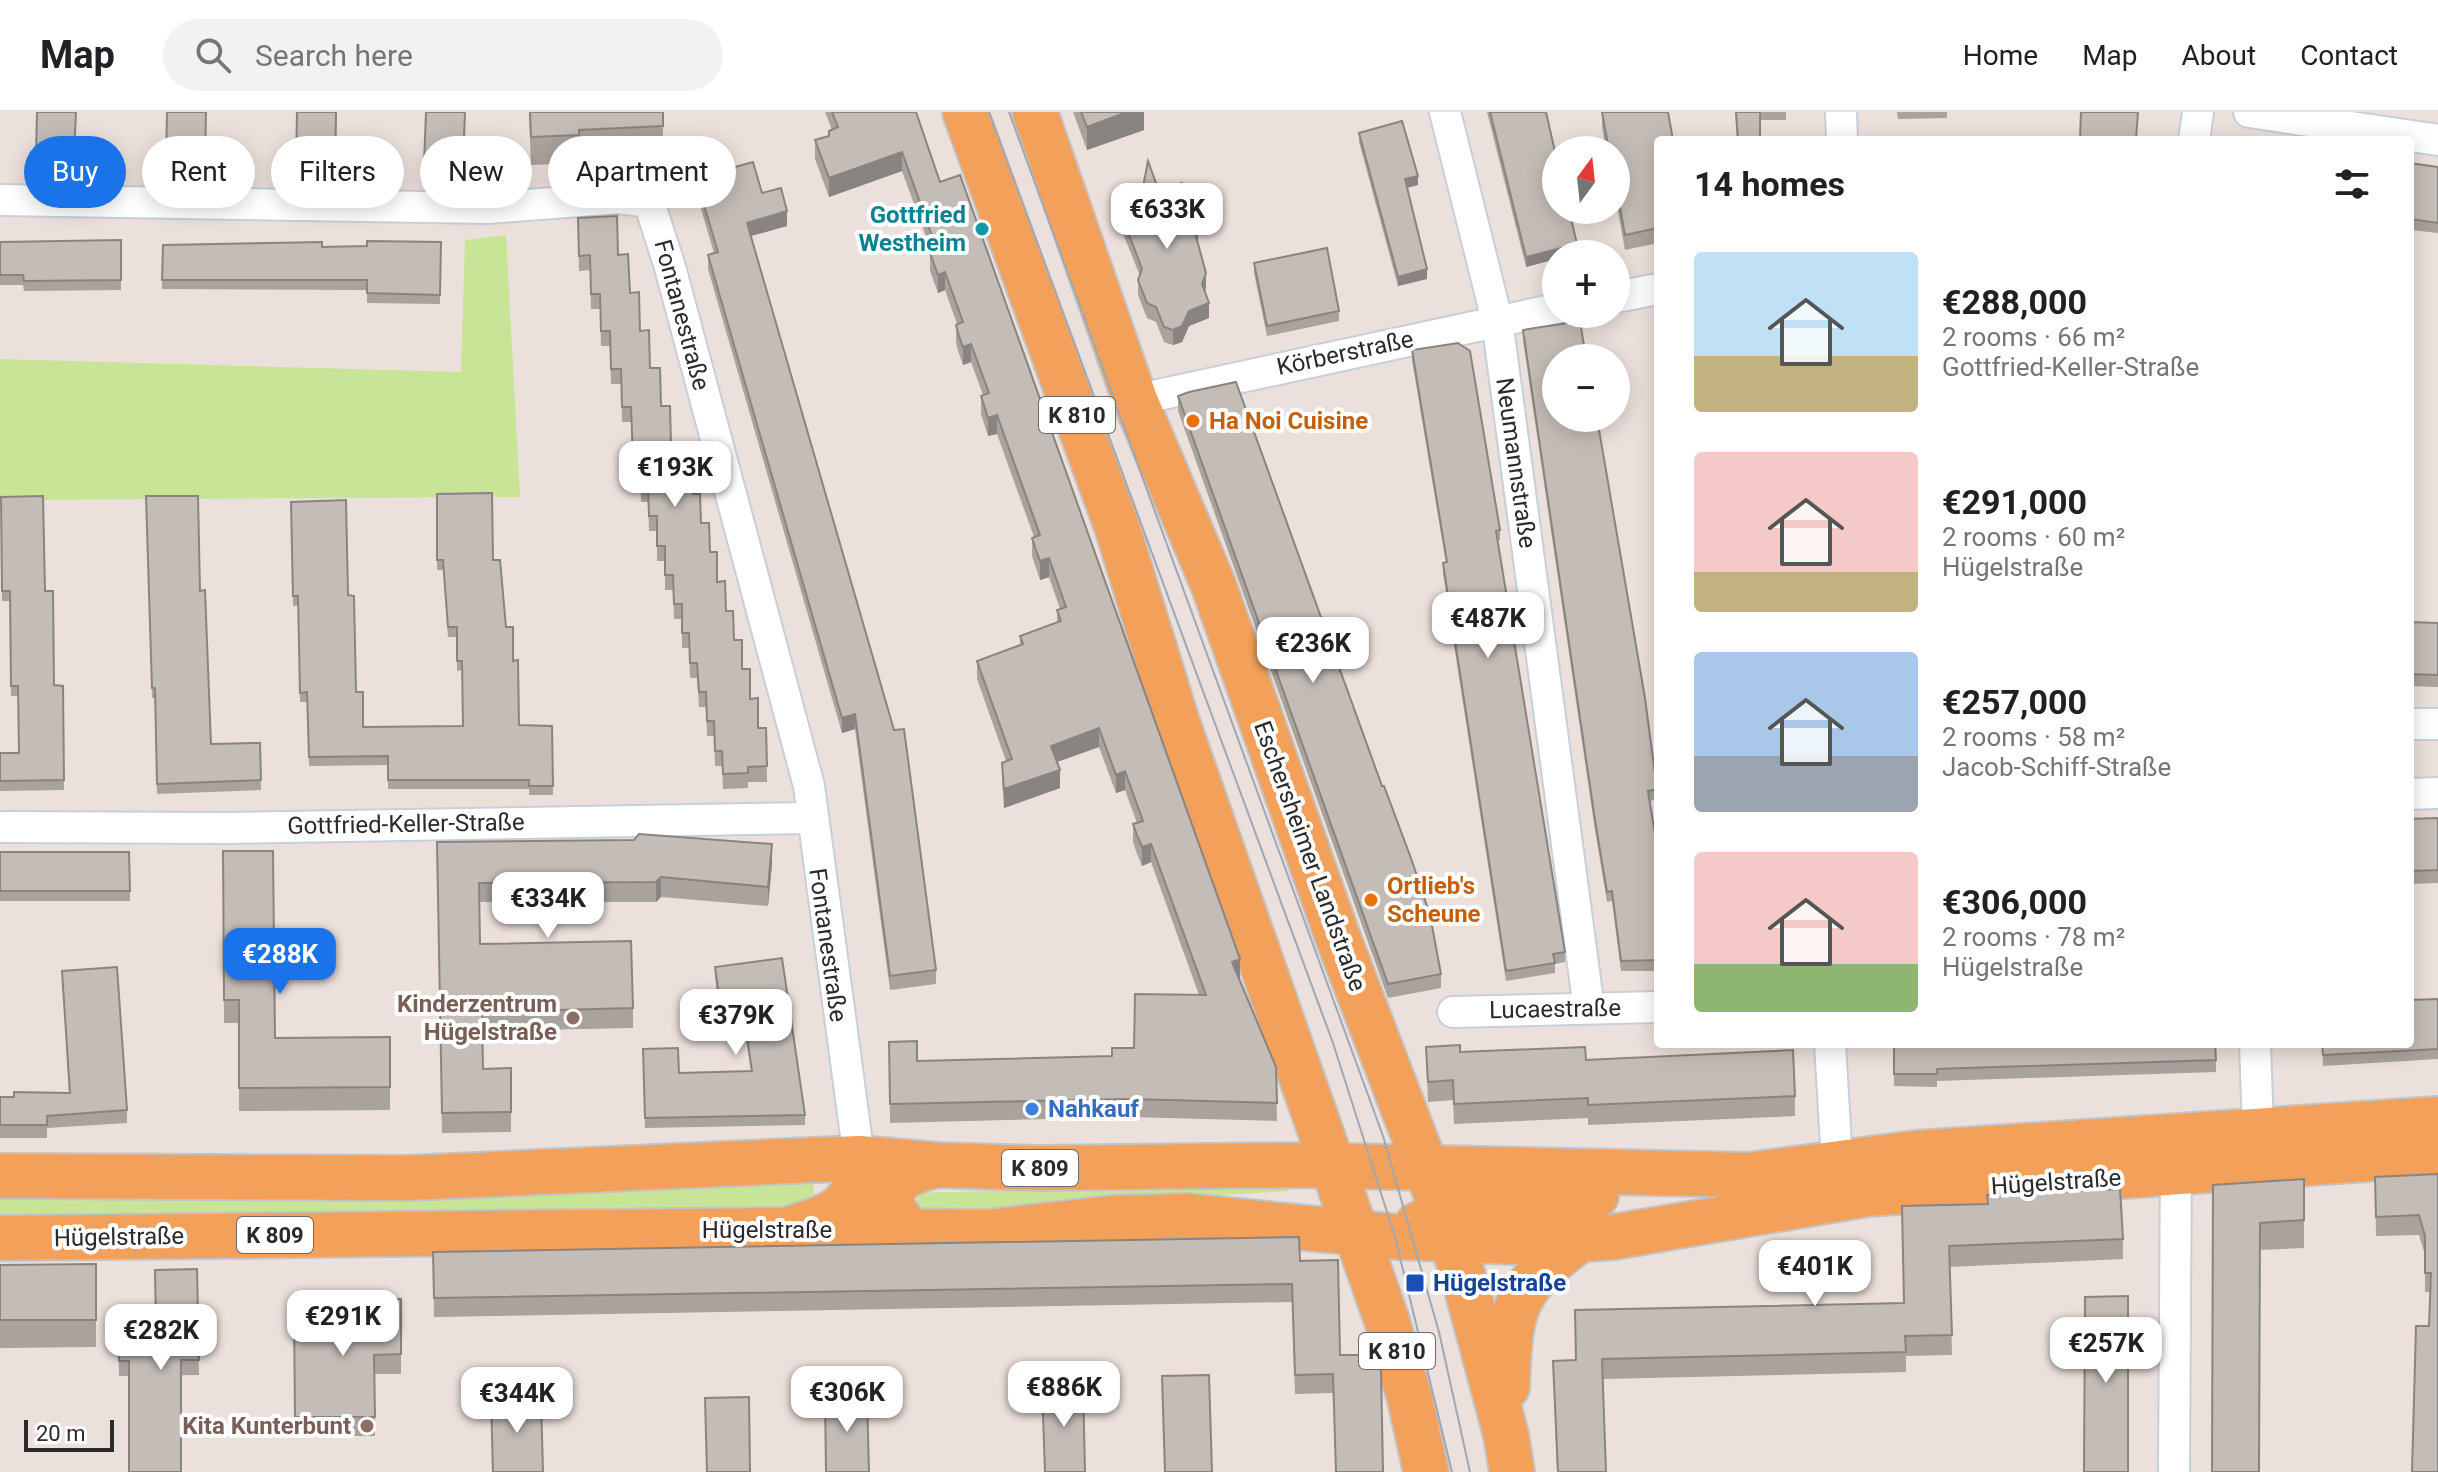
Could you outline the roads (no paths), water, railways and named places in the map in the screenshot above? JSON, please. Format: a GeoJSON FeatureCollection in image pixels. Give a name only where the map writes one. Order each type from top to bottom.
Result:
{"type":"FeatureCollection","features":[{"type":"Feature","properties":{"kind":"main road","name":"K 810"},"geometry":{"type":"LineString","coordinates":[[965,112],[1117,527],[1177,722],[1343,1172],[1378,1235],[1373,1282],[1407,1386],[1426,1472]]}},
{"type":"Feature","properties":{"kind":"main road","name":"Eschersheimer Landstraße"},"geometry":{"type":"LineString","coordinates":[[1035,112],[1135,400],[1213,584],[1337,935],[1448,1226],[1509,1453]]}},
{"type":"Feature","properties":{"kind":"main road"},"geometry":{"type":"LineString","coordinates":[[1186,1216],[1310,1197],[1383,1136],[1400,1098]]}},
{"type":"Feature","properties":{"kind":"main road","name":"Hügelstraße"},"geometry":{"type":"LineString","coordinates":[[0,1238],[788,1230],[987,1232],[1112,1218],[1186,1216],[1378,1235],[1448,1226],[1578,1241],[1720,1221],[1867,1194],[2176,1154],[2258,1129],[2438,1119]]}},
{"type":"Feature","properties":{"kind":"main road","name":"Hügelstraße"},"geometry":{"type":"LineString","coordinates":[[0,1176],[408,1178],[859,1158],[937,1165],[1749,1175],[1837,1162],[2176,1154],[2438,1154]]}},
{"type":"Feature","properties":{"kind":"main road"},"geometry":{"type":"LineString","coordinates":[[788,1230],[822,1220],[850,1198],[859,1176],[859,1158]]}},
{"type":"Feature","properties":{"kind":"main road"},"geometry":{"type":"LineString","coordinates":[[909,1232],[890,1204],[894,1186],[906,1174],[937,1165]]}},
{"type":"Feature","properties":{"kind":"main road"},"geometry":{"type":"LineString","coordinates":[[1448,1226],[1749,1175]]}},
{"type":"Feature","properties":{"kind":"main road"},"geometry":{"type":"LineString","coordinates":[[1509,1453],[1509,1333],[1516,1302],[1547,1263],[1578,1241]]}},
{"type":"Feature","properties":{"kind":"street","name":"Neumannstraße"},"geometry":{"type":"LineString","coordinates":[[1445,112],[1497,320],[1589,1009]]}},
{"type":"Feature","properties":{"kind":"street"},"geometry":{"type":"LineString","coordinates":[[1841,112],[1842,136]]}},
{"type":"Feature","properties":{"kind":"street"},"geometry":{"type":"LineString","coordinates":[[2195,136],[2198,112]]}},
{"type":"Feature","properties":{"kind":"street"},"geometry":{"type":"LineString","coordinates":[[2249,112],[2411,136]]}},
{"type":"Feature","properties":{"kind":"street"},"geometry":{"type":"LineString","coordinates":[[2414,136],[2438,140]]}},
{"type":"Feature","properties":{"kind":"street","name":"Fontanestraße"},"geometry":{"type":"LineString","coordinates":[[0,200],[488,208],[618,198],[649,202],[674,283],[805,771],[859,1158]]}},
{"type":"Feature","properties":{"kind":"street"},"geometry":{"type":"LineString","coordinates":[[1630,294],[1654,290]]}},
{"type":"Feature","properties":{"kind":"street","name":"Körberstraße"},"geometry":{"type":"LineString","coordinates":[[1135,400],[1542,312]]}},
{"type":"Feature","properties":{"kind":"street"},"geometry":{"type":"LineString","coordinates":[[2414,724],[2438,724]]}},
{"type":"Feature","properties":{"kind":"street"},"geometry":{"type":"LineString","coordinates":[[2414,794],[2438,793]]}},
{"type":"Feature","properties":{"kind":"street","name":"Gottfried-Keller-Straße"},"geometry":{"type":"LineString","coordinates":[[0,827],[227,828],[812,818]]}},
{"type":"Feature","properties":{"kind":"street","name":"Lucaestraße"},"geometry":{"type":"LineString","coordinates":[[1453,1012],[1654,1007]]}},
{"type":"Feature","properties":{"kind":"street"},"geometry":{"type":"LineString","coordinates":[[1830,1048],[1837,1162]]}},
{"type":"Feature","properties":{"kind":"street"},"geometry":{"type":"LineString","coordinates":[[2255,1048],[2258,1129]]}},
{"type":"Feature","properties":{"kind":"street"},"geometry":{"type":"LineString","coordinates":[[2174,1472],[2176,1154]]}},
{"type":"Feature","properties":{"kind":"tram line"},"geometry":{"type":"LineString","coordinates":[[989,112],[1333,1043],[1395,1237],[1452,1472]]}},
{"type":"Feature","properties":{"kind":"tram line"},"geometry":{"type":"LineString","coordinates":[[1009,112],[1383,1136],[1439,1332],[1470,1472]]}},
{"type":"Feature","properties":{"kind":"place","name":"Gottfried Westheim"},"geometry":{"type":"Point","coordinates":[982,229]}},
{"type":"Feature","properties":{"kind":"place","name":"Ha Noi Cuisine"},"geometry":{"type":"Point","coordinates":[1193,421]}},
{"type":"Feature","properties":{"kind":"place","name":"Ortlieb's Scheune"},"geometry":{"type":"Point","coordinates":[1371,900]}},
{"type":"Feature","properties":{"kind":"place","name":"Kinderzentrum Hügelstraße"},"geometry":{"type":"Point","coordinates":[573,1018]}},
{"type":"Feature","properties":{"kind":"place","name":"Nahkauf"},"geometry":{"type":"Point","coordinates":[1032,1109]}},
{"type":"Feature","properties":{"kind":"place","name":"Hügelstraße"},"geometry":{"type":"Point","coordinates":[1415,1283]}},
{"type":"Feature","properties":{"kind":"place","name":"Kita Kunterbunt"},"geometry":{"type":"Point","coordinates":[367,1426]}}]}
